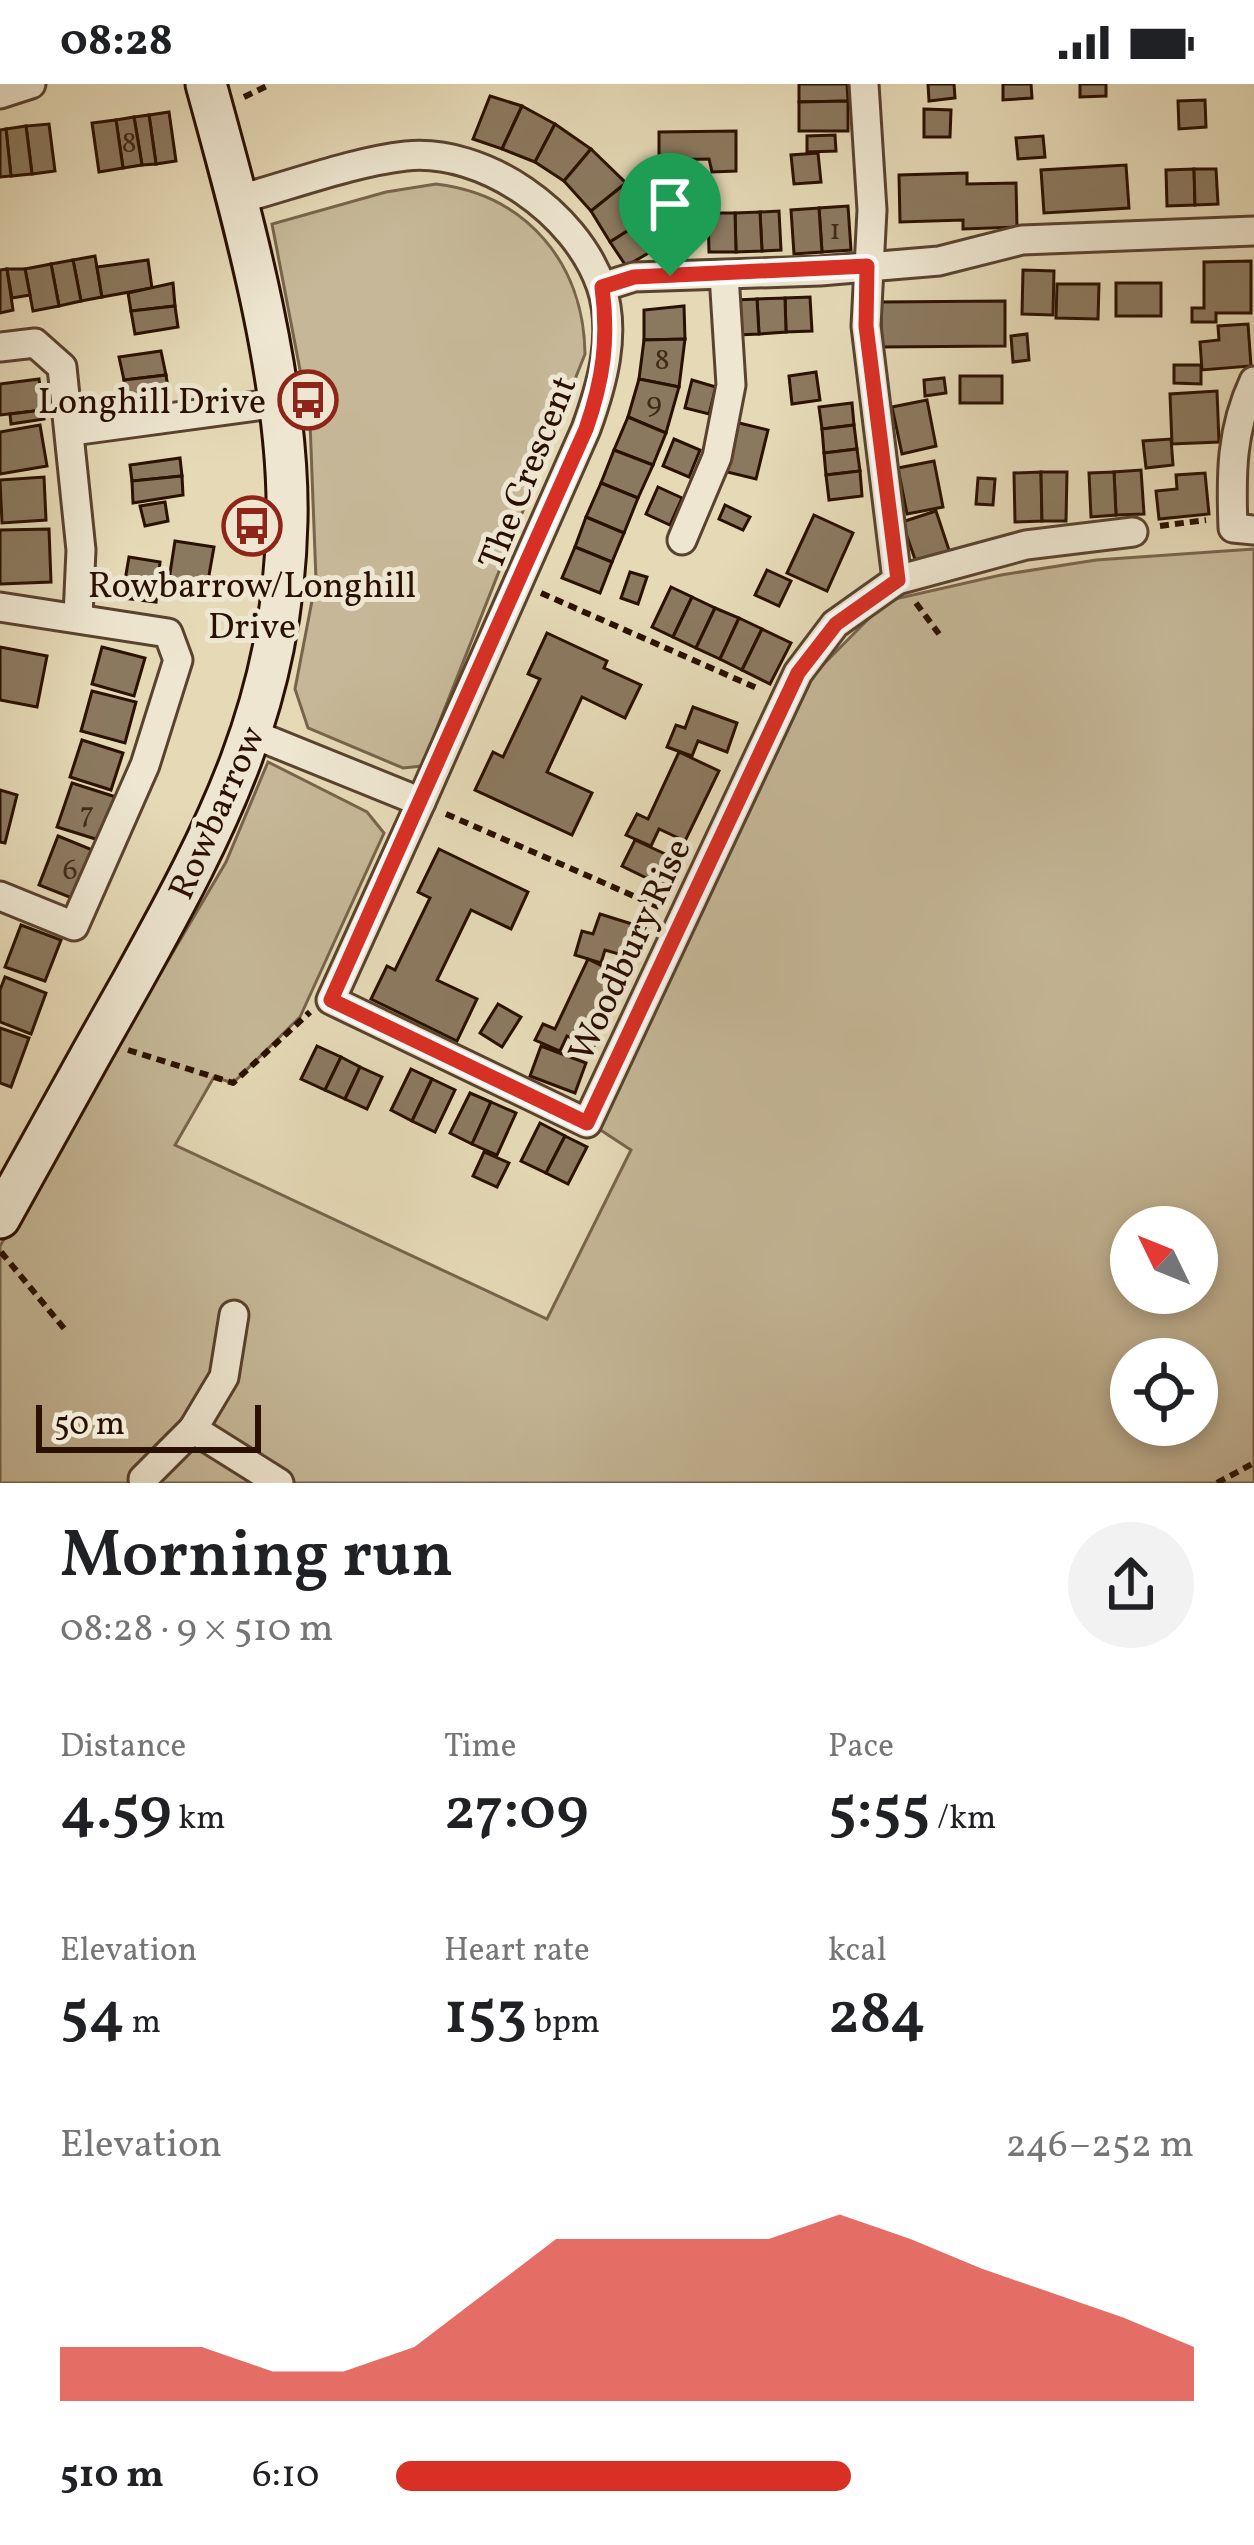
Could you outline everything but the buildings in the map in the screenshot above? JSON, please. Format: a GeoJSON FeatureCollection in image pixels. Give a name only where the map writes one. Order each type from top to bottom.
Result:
{"type":"FeatureCollection","features":[{"type":"Feature","properties":{"kind":"street"},"geometry":{"type":"LineString","coordinates":[[0,94],[32,84]]}},
{"type":"Feature","properties":{"kind":"street","name":"Rowbarrow"},"geometry":{"type":"LineString","coordinates":[[0,1218],[204,852],[253,734],[277,634],[284,577],[286,480],[279,403],[206,84]]}},
{"type":"Feature","properties":{"kind":"street"},"geometry":{"type":"LineString","coordinates":[[864,84],[872,210],[866,326],[898,580]]}},
{"type":"Feature","properties":{"kind":"street","name":"The Crescent"},"geometry":{"type":"LineString","coordinates":[[236,200],[405,156],[461,163],[502,179],[551,214],[580,248],[602,287],[607,347],[603,382],[521,584],[331,1000]]}},
{"type":"Feature","properties":{"kind":"street"},"geometry":{"type":"LineString","coordinates":[[602,287],[634,277],[939,260],[1022,240],[1254,231]]}},
{"type":"Feature","properties":{"kind":"street"},"geometry":{"type":"LineString","coordinates":[[682,540],[717,458],[730,385],[724,275]]}},
{"type":"Feature","properties":{"kind":"street"},"geometry":{"type":"LineString","coordinates":[[0,347],[35,343],[62,367],[81,550],[78,616]]}},
{"type":"Feature","properties":{"kind":"street"},"geometry":{"type":"LineString","coordinates":[[1237,526],[1233,445],[1254,381]]}},
{"type":"Feature","properties":{"kind":"street"},"geometry":{"type":"LineString","coordinates":[[72,430],[279,403]]}},
{"type":"Feature","properties":{"kind":"street","name":"Woodbury Rise"},"geometry":{"type":"LineString","coordinates":[[331,1000],[587,1123],[798,673],[836,624],[898,580],[1026,545],[1133,532]]}},
{"type":"Feature","properties":{"kind":"street"},"geometry":{"type":"LineString","coordinates":[[0,607],[168,633],[178,660],[145,765],[74,926],[0,896]]}},
{"type":"Feature","properties":{"kind":"street"},"geometry":{"type":"LineString","coordinates":[[253,734],[278,740],[421,802]]}},
{"type":"Feature","properties":{"kind":"street"},"geometry":{"type":"LineString","coordinates":[[143,1479],[193,1429],[224,1377],[235,1316]]}},
{"type":"Feature","properties":{"kind":"street"},"geometry":{"type":"LineString","coordinates":[[193,1429],[279,1483]]}},
{"type":"Feature","properties":{"kind":"path"},"geometry":{"type":"LineString","coordinates":[[1133,532],[1187,520],[1237,526]]}},
{"type":"Feature","properties":{"kind":"path"},"geometry":{"type":"LineString","coordinates":[[898,580],[939,634]]}},
{"type":"Feature","properties":{"kind":"path"},"geometry":{"type":"LineString","coordinates":[[521,584],[746,684]]}},
{"type":"Feature","properties":{"kind":"path"},"geometry":{"type":"LineString","coordinates":[[464,824],[682,916]]}},
{"type":"Feature","properties":{"kind":"path"},"geometry":{"type":"LineString","coordinates":[[113,1045],[233,1083],[300,1017],[331,1000]]}},
{"type":"Feature","properties":{"kind":"path"},"geometry":{"type":"LineString","coordinates":[[0,1251],[67,1332]]}},
{"type":"Feature","properties":{"kind":"path"},"geometry":{"type":"LineString","coordinates":[[1217,1483],[1254,1462]]}},
{"type":"Feature","properties":{"kind":"shaded area"},"geometry":{"type":"Polygon","coordinates":[[[436,184],[498,203],[544,239],[574,291],[585,354],[422,766],[403,768],[308,728],[295,689],[316,580],[310,422],[272,224],[386,192],[436,184]]]}},
{"type":"Feature","properties":{"kind":"shaded area"},"geometry":{"type":"Polygon","coordinates":[[[1254,549],[1254,1483],[0,1483],[0,1246],[226,862],[268,762],[367,812],[384,833],[300,1017],[233,1083],[214,1077],[175,1145],[547,1319],[631,1150],[599,1129],[814,674],[886,601],[1096,560],[1254,549]]]}},
{"type":"Feature","properties":{"kind":"place","name":"Longhill Drive"},"geometry":{"type":"Point","coordinates":[308,400]}},
{"type":"Feature","properties":{"kind":"place","name":"Rowbarrow/Longhill Drive"},"geometry":{"type":"Point","coordinates":[252,526]}},
{"type":"Feature","properties":{"kind":"route"},"geometry":{"type":"LineString","coordinates":[[867,266],[866,326],[898,580],[836,624],[798,673],[587,1123],[331,1000],[521,584],[586,429],[603,382],[607,347],[602,287],[634,277],[670,276],[867,266]]}}]}
